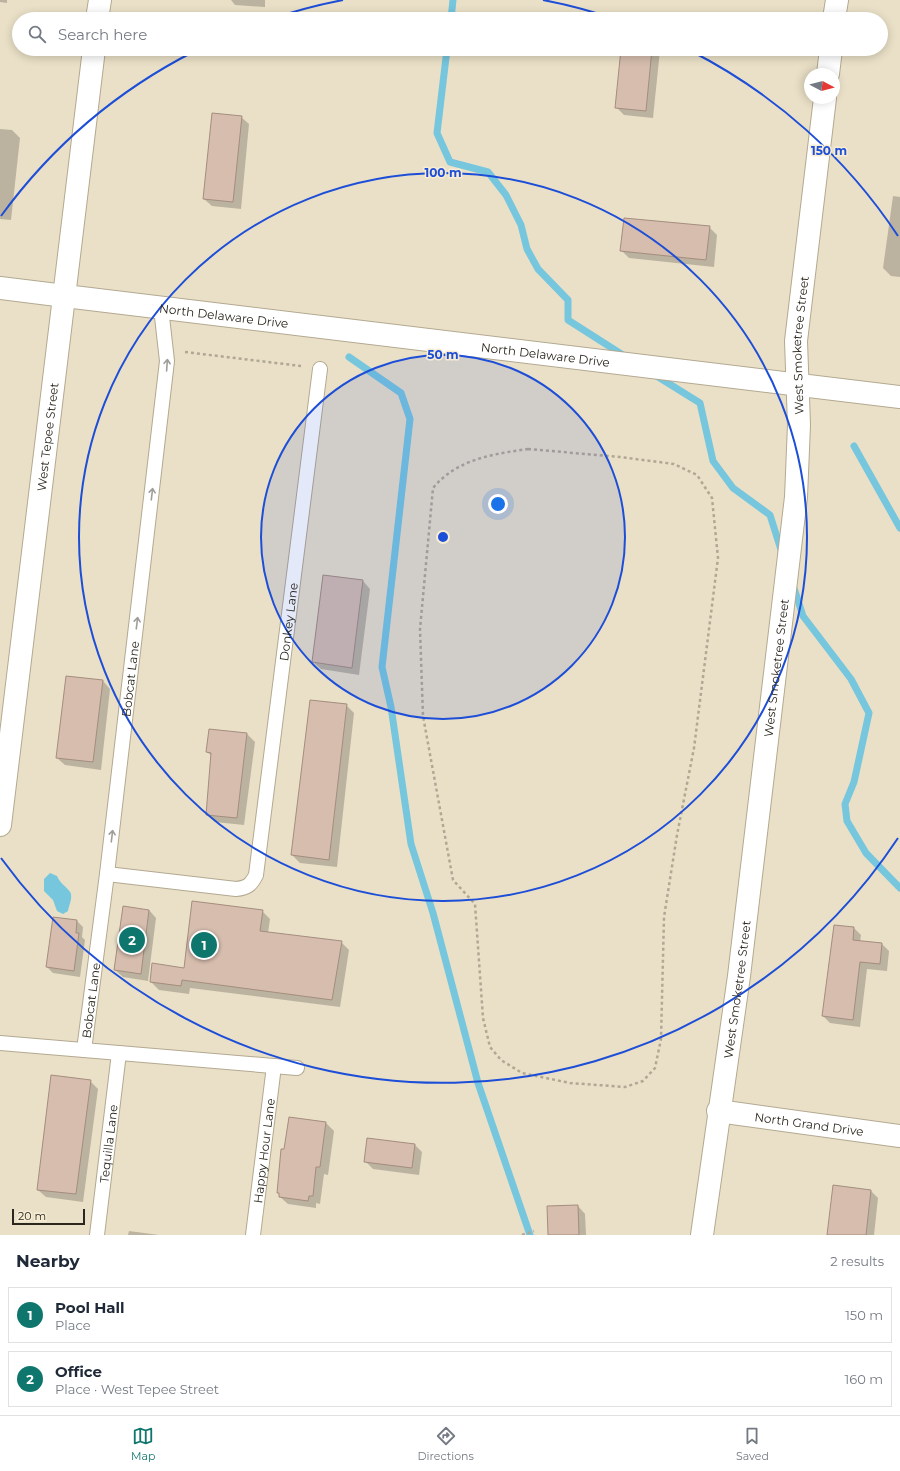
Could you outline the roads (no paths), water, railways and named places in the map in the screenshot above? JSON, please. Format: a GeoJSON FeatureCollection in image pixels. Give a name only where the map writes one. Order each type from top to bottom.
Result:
{"type":"FeatureCollection","features":[{"type":"Feature","properties":{"kind":"street"},"geometry":{"type":"LineString","coordinates":[[98,12],[100,0]]}},
{"type":"Feature","properties":{"kind":"street"},"geometry":{"type":"LineString","coordinates":[[835,12],[837,0]]}},
{"type":"Feature","properties":{"kind":"street","name":"West Tepee Street"},"geometry":{"type":"LineString","coordinates":[[0,825],[93,56]]}},
{"type":"Feature","properties":{"kind":"street"},"geometry":{"type":"LineString","coordinates":[[829,68],[830,56]]}},
{"type":"Feature","properties":{"kind":"street","name":"West Smoketree Street"},"geometry":{"type":"LineString","coordinates":[[702,1235],[718,1111],[739,976],[796,497],[799,425],[796,341],[824,104]]}},
{"type":"Feature","properties":{"kind":"street","name":"North Delaware Drive"},"geometry":{"type":"LineString","coordinates":[[0,288],[900,398]]}},
{"type":"Feature","properties":{"kind":"street","name":"North Grand Drive"},"geometry":{"type":"LineString","coordinates":[[718,1111],[900,1136]]}},
{"type":"Feature","properties":{"kind":"lane","name":"Bobcat Lane"},"geometry":{"type":"LineString","coordinates":[[84,1050],[107,874],[167,361],[167,350],[161,308]]}},
{"type":"Feature","properties":{"kind":"lane","name":"Donkey Lane"},"geometry":{"type":"LineString","coordinates":[[107,874],[236,889],[245,888],[251,884],[256,875],[320,369]]}},
{"type":"Feature","properties":{"kind":"lane"},"geometry":{"type":"LineString","coordinates":[[0,1043],[297,1068]]}},
{"type":"Feature","properties":{"kind":"lane","name":"Tequilla Lane"},"geometry":{"type":"LineString","coordinates":[[97,1235],[119,1053]]}},
{"type":"Feature","properties":{"kind":"lane","name":"Happy Hour Lane"},"geometry":{"type":"LineString","coordinates":[[253,1235],[274,1066]]}},
{"type":"Feature","properties":{"kind":"water"},"geometry":{"type":"Polygon","coordinates":[[[50,873],[57,876],[60,882],[71,892],[68,911],[63,914],[57,911],[53,900],[44,891],[44,879],[50,873]]]}},
{"type":"Feature","properties":{"kind":"waterway"},"geometry":{"type":"LineString","coordinates":[[452,12],[453,0]]}},
{"type":"Feature","properties":{"kind":"waterway"},"geometry":{"type":"LineString","coordinates":[[446,56],[437,133],[450,162],[488,172],[506,195],[521,225],[527,249],[538,269],[568,300],[568,320],[626,357]]}},
{"type":"Feature","properties":{"kind":"waterway"},"geometry":{"type":"LineString","coordinates":[[349,357],[401,393],[410,419],[382,667],[391,707],[411,844],[433,913],[478,1083],[530,1235]]}},
{"type":"Feature","properties":{"kind":"waterway"},"geometry":{"type":"LineString","coordinates":[[655,375],[700,403],[713,461],[733,488],[770,515],[782,553]]}},
{"type":"Feature","properties":{"kind":"waterway"},"geometry":{"type":"LineString","coordinates":[[854,446],[900,528]]}},
{"type":"Feature","properties":{"kind":"waterway"},"geometry":{"type":"LineString","coordinates":[[793,585],[803,616],[851,679],[869,713],[854,782],[845,804],[847,821],[866,853],[900,888]]}},
{"type":"Feature","properties":{"kind":"place","name":"Office"},"geometry":{"type":"Point","coordinates":[132,940]}},
{"type":"Feature","properties":{"kind":"place","name":"Pool Hall"},"geometry":{"type":"Point","coordinates":[204,945]}}]}
